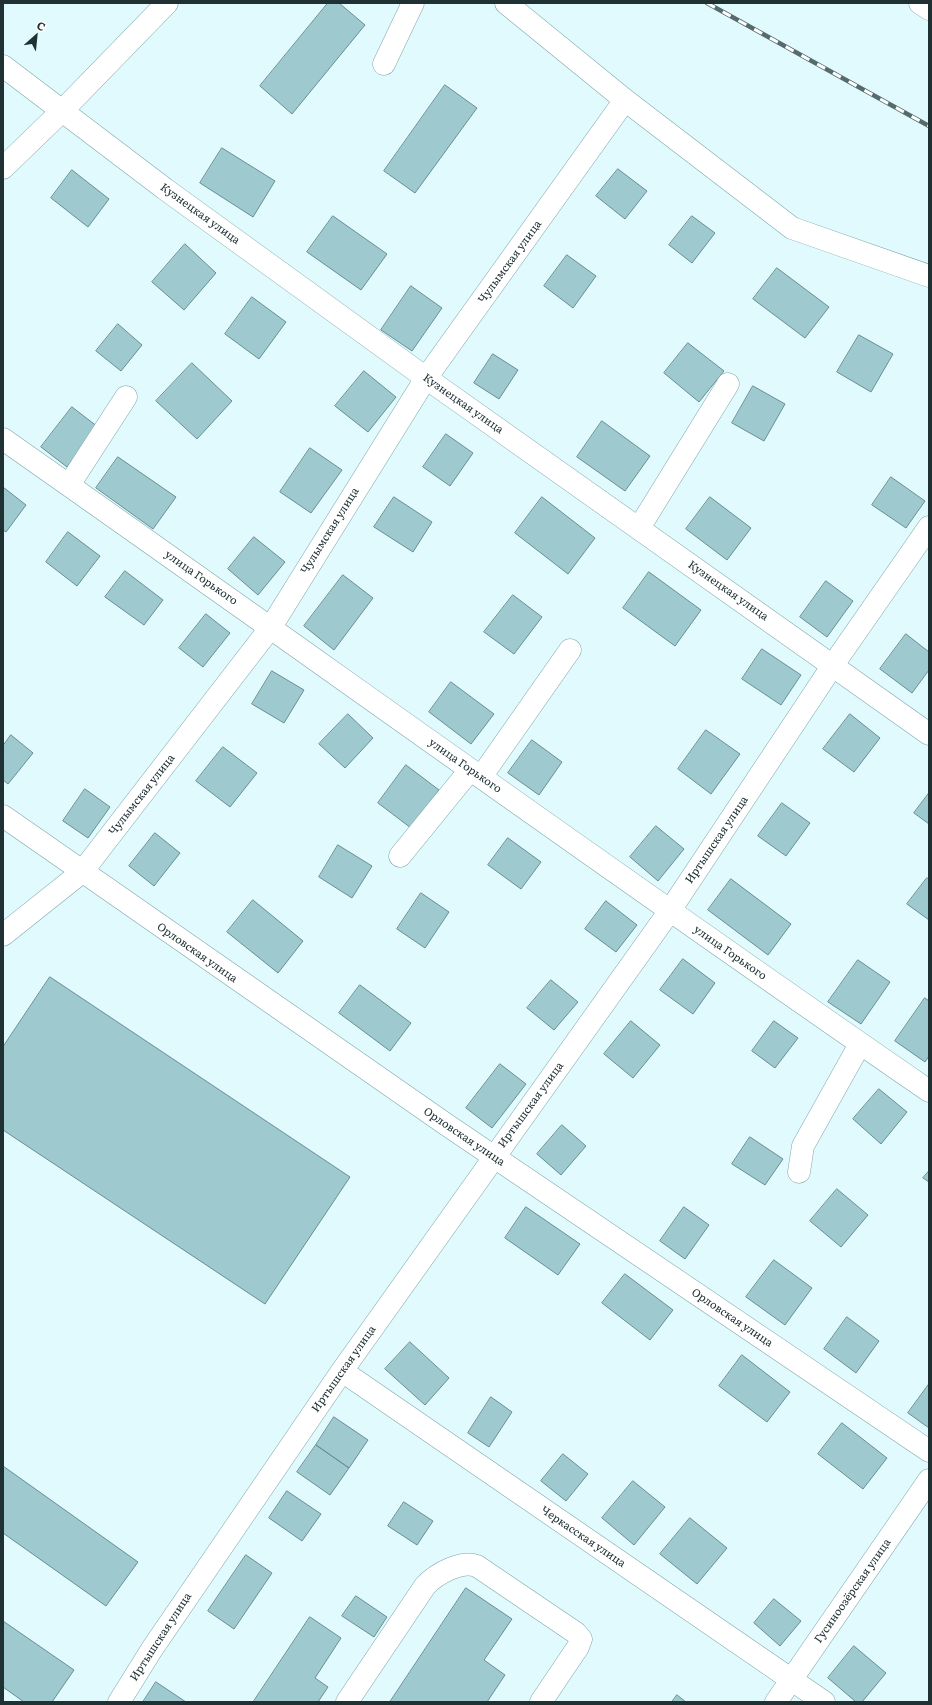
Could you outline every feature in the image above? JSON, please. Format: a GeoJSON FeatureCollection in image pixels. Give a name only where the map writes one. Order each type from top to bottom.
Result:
{"type":"FeatureCollection","features":[{"type":"Feature","properties":{"kind":"street"},"geometry":{"type":"LineString","coordinates":[[3,168],[62,112],[167,3]]}},
{"type":"Feature","properties":{"kind":"street"},"geometry":{"type":"LineString","coordinates":[[384,64],[413,3]]}},
{"type":"Feature","properties":{"kind":"street"},"geometry":{"type":"LineString","coordinates":[[506,3],[625,100],[792,228],[929,276]]}},
{"type":"Feature","properties":{"kind":"street"},"geometry":{"type":"LineString","coordinates":[[920,3],[929,9]]}},
{"type":"Feature","properties":{"kind":"street","name":"Кузнецкая улица"},"geometry":{"type":"LineString","coordinates":[[3,66],[165,189],[426,378],[929,734]]}},
{"type":"Feature","properties":{"kind":"street","name":"Чулымская улица"},"geometry":{"type":"LineString","coordinates":[[3,935],[82,872],[271,627],[426,378],[625,100]]}},
{"type":"Feature","properties":{"kind":"street"},"geometry":{"type":"LineString","coordinates":[[639,528],[728,384]]}},
{"type":"Feature","properties":{"kind":"street"},"geometry":{"type":"LineString","coordinates":[[69,485],[126,397]]}},
{"type":"Feature","properties":{"kind":"street","name":"улица Горького"},"geometry":{"type":"LineString","coordinates":[[3,439],[271,627],[669,912],[929,1091]]}},
{"type":"Feature","properties":{"kind":"street","name":"Иртышская улица"},"geometry":{"type":"LineString","coordinates":[[119,1702],[152,1649],[342,1371],[669,912],[833,665],[929,527]]}},
{"type":"Feature","properties":{"kind":"street"},"geometry":{"type":"LineString","coordinates":[[400,856],[475,773],[570,650]]}},
{"type":"Feature","properties":{"kind":"street","name":"Орловская улица"},"geometry":{"type":"LineString","coordinates":[[3,816],[494,1157],[929,1451]]}},
{"type":"Feature","properties":{"kind":"street"},"geometry":{"type":"LineString","coordinates":[[799,1172],[803,1146],[860,1044]]}},
{"type":"Feature","properties":{"kind":"street","name":"Черкасская улица"},"geometry":{"type":"LineString","coordinates":[[342,1371],[824,1702]]}},
{"type":"Feature","properties":{"kind":"street","name":"Гусиноозёрская улица"},"geometry":{"type":"LineString","coordinates":[[776,1702],[929,1480]]}},
{"type":"Feature","properties":{"kind":"street"},"geometry":{"type":"LineString","coordinates":[[347,1702],[426,1586],[437,1576],[463,1564],[470,1563],[477,1566],[576,1633],[581,1639],[578,1647],[541,1702]]}},
{"type":"Feature","properties":{"kind":"building"},"geometry":{"type":"Polygon","coordinates":[[[328,3],[339,3],[365,25],[292,114],[260,86],[328,3]]]}},
{"type":"Feature","properties":{"kind":"building"},"geometry":{"type":"Polygon","coordinates":[[[445,85],[477,108],[415,193],[384,171],[445,85]]]}},
{"type":"Feature","properties":{"kind":"building"},"geometry":{"type":"Polygon","coordinates":[[[222,148],[275,181],[253,217],[200,183],[222,148]]]}},
{"type":"Feature","properties":{"kind":"building"},"geometry":{"type":"Polygon","coordinates":[[[618,169],[647,191],[625,219],[596,196],[618,169]]]}},
{"type":"Feature","properties":{"kind":"building"},"geometry":{"type":"Polygon","coordinates":[[[72,170],[109,199],[88,227],[51,198],[72,170]]]}},
{"type":"Feature","properties":{"kind":"building"},"geometry":{"type":"Polygon","coordinates":[[[333,216],[387,254],[361,290],[307,252],[333,216]]]}},
{"type":"Feature","properties":{"kind":"building"},"geometry":{"type":"Polygon","coordinates":[[[692,216],[715,233],[692,263],[669,245],[692,216]]]}},
{"type":"Feature","properties":{"kind":"building"},"geometry":{"type":"Polygon","coordinates":[[[185,244],[216,273],[184,310],[152,282],[185,244]]]}},
{"type":"Feature","properties":{"kind":"building"},"geometry":{"type":"Polygon","coordinates":[[[567,255],[596,276],[573,308],[544,286],[567,255]]]}},
{"type":"Feature","properties":{"kind":"building"},"geometry":{"type":"Polygon","coordinates":[[[777,268],[829,307],[805,338],[753,299],[777,268]]]}},
{"type":"Feature","properties":{"kind":"building"},"geometry":{"type":"Polygon","coordinates":[[[411,286],[442,308],[412,351],[381,330],[411,286]]]}},
{"type":"Feature","properties":{"kind":"building"},"geometry":{"type":"Polygon","coordinates":[[[252,297],[286,322],[259,359],[225,334],[252,297]]]}},
{"type":"Feature","properties":{"kind":"building"},"geometry":{"type":"Polygon","coordinates":[[[118,324],[142,345],[121,371],[96,351],[118,324]]]}},
{"type":"Feature","properties":{"kind":"building"},"geometry":{"type":"Polygon","coordinates":[[[859,335],[893,354],[871,392],[837,372],[859,335]]]}},
{"type":"Feature","properties":{"kind":"building"},"geometry":{"type":"Polygon","coordinates":[[[688,343],[724,371],[699,402],[664,373],[688,343]]]}},
{"type":"Feature","properties":{"kind":"building"},"geometry":{"type":"Polygon","coordinates":[[[493,354],[518,370],[499,399],[474,383],[493,354]]]}},
{"type":"Feature","properties":{"kind":"building"},"geometry":{"type":"Polygon","coordinates":[[[192,363],[232,401],[197,439],[156,401],[192,363]]]}},
{"type":"Feature","properties":{"kind":"building"},"geometry":{"type":"Polygon","coordinates":[[[364,371],[396,397],[368,432],[335,406],[364,371]]]}},
{"type":"Feature","properties":{"kind":"building"},"geometry":{"type":"Polygon","coordinates":[[[753,386],[785,404],[764,441],[732,423],[753,386]]]}},
{"type":"Feature","properties":{"kind":"building"},"geometry":{"type":"Polygon","coordinates":[[[72,407],[98,427],[67,467],[41,447],[72,407]]]}},
{"type":"Feature","properties":{"kind":"building"},"geometry":{"type":"Polygon","coordinates":[[[602,421],[650,456],[625,491],[577,457],[602,421]]]}},
{"type":"Feature","properties":{"kind":"building"},"geometry":{"type":"Polygon","coordinates":[[[446,434],[473,453],[450,486],[423,467],[446,434]]]}},
{"type":"Feature","properties":{"kind":"building"},"geometry":{"type":"Polygon","coordinates":[[[310,448],[342,470],[311,513],[280,492],[310,448]]]}},
{"type":"Feature","properties":{"kind":"building"},"geometry":{"type":"Polygon","coordinates":[[[118,457],[176,497],[153,529],[96,488],[118,457]]]}},
{"type":"Feature","properties":{"kind":"building"},"geometry":{"type":"Polygon","coordinates":[[[891,477],[925,501],[906,528],[872,505],[891,477]]]}},
{"type":"Feature","properties":{"kind":"building"},"geometry":{"type":"Polygon","coordinates":[[[3,487],[26,505],[6,532],[3,530],[3,487]]]}},
{"type":"Feature","properties":{"kind":"building"},"geometry":{"type":"Polygon","coordinates":[[[394,497],[432,522],[413,552],[374,527],[394,497]]]}},
{"type":"Feature","properties":{"kind":"building"},"geometry":{"type":"Polygon","coordinates":[[[542,497],[595,538],[568,574],[515,533],[542,497]]]}},
{"type":"Feature","properties":{"kind":"building"},"geometry":{"type":"Polygon","coordinates":[[[710,497],[751,528],[727,560],[686,529],[710,497]]]}},
{"type":"Feature","properties":{"kind":"building"},"geometry":{"type":"Polygon","coordinates":[[[68,532],[100,556],[77,586],[46,562],[68,532]]]}},
{"type":"Feature","properties":{"kind":"building"},"geometry":{"type":"Polygon","coordinates":[[[254,537],[285,562],[258,595],[228,569],[254,537]]]}},
{"type":"Feature","properties":{"kind":"building"},"geometry":{"type":"Polygon","coordinates":[[[125,571],[163,600],[144,625],[105,597],[125,571]]]}},
{"type":"Feature","properties":{"kind":"building"},"geometry":{"type":"Polygon","coordinates":[[[649,572],[701,610],[675,646],[623,608],[649,572]]]}},
{"type":"Feature","properties":{"kind":"building"},"geometry":{"type":"Polygon","coordinates":[[[343,575],[373,598],[334,650],[304,626],[343,575]]]}},
{"type":"Feature","properties":{"kind":"building"},"geometry":{"type":"Polygon","coordinates":[[[826,581],[853,601],[827,637],[800,617],[826,581]]]}},
{"type":"Feature","properties":{"kind":"building"},"geometry":{"type":"Polygon","coordinates":[[[513,595],[542,617],[514,654],[484,632],[513,595]]]}},
{"type":"Feature","properties":{"kind":"building"},"geometry":{"type":"Polygon","coordinates":[[[206,614],[230,633],[203,667],[179,648],[206,614]]]}},
{"type":"Feature","properties":{"kind":"building"},"geometry":{"type":"Polygon","coordinates":[[[906,634],[929,652],[929,670],[912,693],[880,669],[906,634]]]}},
{"type":"Feature","properties":{"kind":"building"},"geometry":{"type":"Polygon","coordinates":[[[762,649],[801,675],[781,705],[742,679],[762,649]]]}},
{"type":"Feature","properties":{"kind":"building"},"geometry":{"type":"Polygon","coordinates":[[[272,671],[304,690],[284,723],[252,704],[272,671]]]}},
{"type":"Feature","properties":{"kind":"building"},"geometry":{"type":"Polygon","coordinates":[[[451,682],[494,714],[471,744],[429,712],[451,682]]]}},
{"type":"Feature","properties":{"kind":"building"},"geometry":{"type":"Polygon","coordinates":[[[348,714],[373,738],[345,768],[319,744],[348,714]]]}},
{"type":"Feature","properties":{"kind":"building"},"geometry":{"type":"Polygon","coordinates":[[[850,714],[880,738],[854,772],[823,749],[850,714]]]}},
{"type":"Feature","properties":{"kind":"building"},"geometry":{"type":"Polygon","coordinates":[[[706,730],[740,754],[711,794],[678,769],[706,730]]]}},
{"type":"Feature","properties":{"kind":"building"},"geometry":{"type":"Polygon","coordinates":[[[11,735],[33,753],[8,784],[3,780],[3,746],[11,735]]]}},
{"type":"Feature","properties":{"kind":"building"},"geometry":{"type":"Polygon","coordinates":[[[532,740],[562,762],[539,795],[508,773],[532,740]]]}},
{"type":"Feature","properties":{"kind":"building"},"geometry":{"type":"Polygon","coordinates":[[[223,747],[257,773],[230,807],[196,781],[223,747]]]}},
{"type":"Feature","properties":{"kind":"building"},"geometry":{"type":"Polygon","coordinates":[[[406,765],[439,790],[411,828],[378,803],[406,765]]]}},
{"type":"Feature","properties":{"kind":"building"},"geometry":{"type":"Polygon","coordinates":[[[85,789],[110,807],[88,838],[63,821],[85,789]]]}},
{"type":"Feature","properties":{"kind":"building"},"geometry":{"type":"Polygon","coordinates":[[[929,793],[929,824],[914,813],[929,793]]]}},
{"type":"Feature","properties":{"kind":"building"},"geometry":{"type":"Polygon","coordinates":[[[782,803],[810,823],[786,856],[758,836],[782,803]]]}},
{"type":"Feature","properties":{"kind":"building"},"geometry":{"type":"Polygon","coordinates":[[[656,826],[684,849],[658,881],[630,857],[656,826]]]}},
{"type":"Feature","properties":{"kind":"building"},"geometry":{"type":"Polygon","coordinates":[[[155,833],[180,853],[154,886],[129,866],[155,833]]]}},
{"type":"Feature","properties":{"kind":"building"},"geometry":{"type":"Polygon","coordinates":[[[508,838],[541,862],[521,889],[488,865],[508,838]]]}},
{"type":"Feature","properties":{"kind":"building"},"geometry":{"type":"Polygon","coordinates":[[[338,845],[372,866],[352,898],[319,877],[338,845]]]}},
{"type":"Feature","properties":{"kind":"building"},"geometry":{"type":"Polygon","coordinates":[[[927,878],[929,879],[929,920],[907,904],[927,878]]]}},
{"type":"Feature","properties":{"kind":"building"},"geometry":{"type":"Polygon","coordinates":[[[731,879],[791,924],[768,955],[708,910],[731,879]]]}},
{"type":"Feature","properties":{"kind":"building"},"geometry":{"type":"Polygon","coordinates":[[[421,893],[449,912],[425,948],[397,929],[421,893]]]}},
{"type":"Feature","properties":{"kind":"building"},"geometry":{"type":"Polygon","coordinates":[[[253,900],[303,941],[278,973],[227,932],[253,900]]]}},
{"type":"Feature","properties":{"kind":"building"},"geometry":{"type":"Polygon","coordinates":[[[606,901],[637,925],[616,952],[585,929],[606,901]]]}},
{"type":"Feature","properties":{"kind":"building"},"geometry":{"type":"Polygon","coordinates":[[[683,959],[715,983],[693,1014],[660,990],[683,959]]]}},
{"type":"Feature","properties":{"kind":"building"},"geometry":{"type":"Polygon","coordinates":[[[858,960],[890,982],[861,1024],[828,1002],[858,960]]]}},
{"type":"Feature","properties":{"kind":"building"},"geometry":{"type":"Polygon","coordinates":[[[50,977],[350,1177],[265,1304],[3,1130],[3,1047],[50,977]]]}},
{"type":"Feature","properties":{"kind":"building"},"geometry":{"type":"Polygon","coordinates":[[[551,980],[578,1002],[554,1030],[527,1008],[551,980]]]}},
{"type":"Feature","properties":{"kind":"building"},"geometry":{"type":"Polygon","coordinates":[[[360,985],[411,1023],[390,1051],[339,1013],[360,985]]]}},
{"type":"Feature","properties":{"kind":"building"},"geometry":{"type":"Polygon","coordinates":[[[925,998],[929,1001],[929,1056],[925,1062],[895,1041],[925,998]]]}},
{"type":"Feature","properties":{"kind":"building"},"geometry":{"type":"Polygon","coordinates":[[[631,1021],[660,1045],[633,1078],[604,1054],[631,1021]]]}},
{"type":"Feature","properties":{"kind":"building"},"geometry":{"type":"Polygon","coordinates":[[[774,1021],[798,1038],[775,1068],[752,1051],[774,1021]]]}},
{"type":"Feature","properties":{"kind":"building"},"geometry":{"type":"Polygon","coordinates":[[[500,1064],[526,1084],[492,1128],[466,1108],[500,1064]]]}},
{"type":"Feature","properties":{"kind":"building"},"geometry":{"type":"Polygon","coordinates":[[[879,1089],[907,1112],[881,1144],[853,1119],[879,1089]]]}},
{"type":"Feature","properties":{"kind":"building"},"geometry":{"type":"Polygon","coordinates":[[[562,1125],[586,1146],[561,1175],[537,1154],[562,1125]]]}},
{"type":"Feature","properties":{"kind":"building"},"geometry":{"type":"Polygon","coordinates":[[[750,1137],[783,1159],[765,1185],[732,1164],[750,1137]]]}},
{"type":"Feature","properties":{"kind":"building"},"geometry":{"type":"Polygon","coordinates":[[[929,1171],[929,1182],[923,1178],[929,1171]]]}},
{"type":"Feature","properties":{"kind":"building"},"geometry":{"type":"Polygon","coordinates":[[[837,1189],[868,1215],[841,1247],[810,1221],[837,1189]]]}},
{"type":"Feature","properties":{"kind":"building"},"geometry":{"type":"Polygon","coordinates":[[[526,1207],[580,1244],[558,1275],[505,1238],[526,1207]]]}},
{"type":"Feature","properties":{"kind":"building"},"geometry":{"type":"Polygon","coordinates":[[[684,1207],[709,1225],[685,1259],[660,1241],[684,1207]]]}},
{"type":"Feature","properties":{"kind":"building"},"geometry":{"type":"Polygon","coordinates":[[[774,1260],[812,1288],[785,1325],[746,1297],[774,1260]]]}},
{"type":"Feature","properties":{"kind":"building"},"geometry":{"type":"Polygon","coordinates":[[[625,1274],[673,1310],[650,1340],[602,1303],[625,1274]]]}},
{"type":"Feature","properties":{"kind":"building"},"geometry":{"type":"Polygon","coordinates":[[[847,1317],[879,1341],[856,1373],[824,1349],[847,1317]]]}},
{"type":"Feature","properties":{"kind":"building"},"geometry":{"type":"Polygon","coordinates":[[[410,1342],[449,1378],[425,1405],[385,1369],[410,1342]]]}},
{"type":"Feature","properties":{"kind":"building"},"geometry":{"type":"Polygon","coordinates":[[[742,1355],[790,1392],[767,1422],[719,1386],[742,1355]]]}},
{"type":"Feature","properties":{"kind":"building"},"geometry":{"type":"Polygon","coordinates":[[[929,1384],[929,1428],[908,1413],[929,1384]]]}},
{"type":"Feature","properties":{"kind":"building"},"geometry":{"type":"Polygon","coordinates":[[[491,1397],[512,1412],[489,1447],[468,1433],[491,1397]]]}},
{"type":"Feature","properties":{"kind":"building"},"geometry":{"type":"Polygon","coordinates":[[[334,1417],[368,1440],[349,1468],[316,1445],[334,1417]]]}},
{"type":"Feature","properties":{"kind":"building"},"geometry":{"type":"Polygon","coordinates":[[[842,1423],[887,1458],[863,1489],[818,1454],[842,1423]]]}},
{"type":"Feature","properties":{"kind":"building"},"geometry":{"type":"Polygon","coordinates":[[[316,1445],[349,1468],[330,1495],[297,1472],[316,1445]]]}},
{"type":"Feature","properties":{"kind":"building"},"geometry":{"type":"Polygon","coordinates":[[[563,1454],[588,1474],[566,1501],[541,1481],[563,1454]]]}},
{"type":"Feature","properties":{"kind":"building"},"geometry":{"type":"Polygon","coordinates":[[[3,1466],[138,1562],[106,1606],[3,1533],[3,1466]]]}},
{"type":"Feature","properties":{"kind":"building"},"geometry":{"type":"Polygon","coordinates":[[[633,1481],[665,1507],[634,1545],[602,1518],[633,1481]]]}},
{"type":"Feature","properties":{"kind":"building"},"geometry":{"type":"Polygon","coordinates":[[[287,1491],[321,1514],[302,1541],[269,1518],[287,1491]]]}},
{"type":"Feature","properties":{"kind":"building"},"geometry":{"type":"Polygon","coordinates":[[[404,1502],[433,1521],[417,1545],[388,1526],[404,1502]]]}},
{"type":"Feature","properties":{"kind":"building"},"geometry":{"type":"Polygon","coordinates":[[[690,1518],[727,1548],[697,1584],[660,1554],[690,1518]]]}},
{"type":"Feature","properties":{"kind":"building"},"geometry":{"type":"Polygon","coordinates":[[[246,1555],[272,1573],[234,1629],[208,1611],[246,1555]]]}},
{"type":"Feature","properties":{"kind":"building"},"geometry":{"type":"Polygon","coordinates":[[[466,1588],[512,1619],[484,1660],[505,1675],[487,1702],[390,1702],[466,1588]]]}},
{"type":"Feature","properties":{"kind":"building"},"geometry":{"type":"Polygon","coordinates":[[[356,1596],[387,1617],[374,1637],[342,1616],[356,1596]]]}},
{"type":"Feature","properties":{"kind":"building"},"geometry":{"type":"Polygon","coordinates":[[[774,1599],[801,1621],[780,1646],[754,1623],[774,1599]]]}},
{"type":"Feature","properties":{"kind":"building"},"geometry":{"type":"Polygon","coordinates":[[[310,1617],[341,1638],[315,1678],[328,1687],[318,1702],[255,1702],[254,1701],[310,1617]]]}},
{"type":"Feature","properties":{"kind":"building"},"geometry":{"type":"Polygon","coordinates":[[[3,1621],[74,1670],[52,1702],[24,1702],[3,1687],[3,1621]]]}},
{"type":"Feature","properties":{"kind":"building"},"geometry":{"type":"Polygon","coordinates":[[[854,1646],[886,1673],[862,1702],[856,1702],[828,1678],[854,1646]]]}},
{"type":"Feature","properties":{"kind":"building"},"geometry":{"type":"Polygon","coordinates":[[[156,1682],[186,1702],[143,1702],[156,1682]]]}},
{"type":"Feature","properties":{"kind":"building"},"geometry":{"type":"Polygon","coordinates":[[[677,1695],[686,1702],[672,1702],[677,1695]]]}},
{"type":"Feature","properties":{"kind":"railway"},"geometry":{"type":"LineString","coordinates":[[707,3],[929,126]]}}]}
